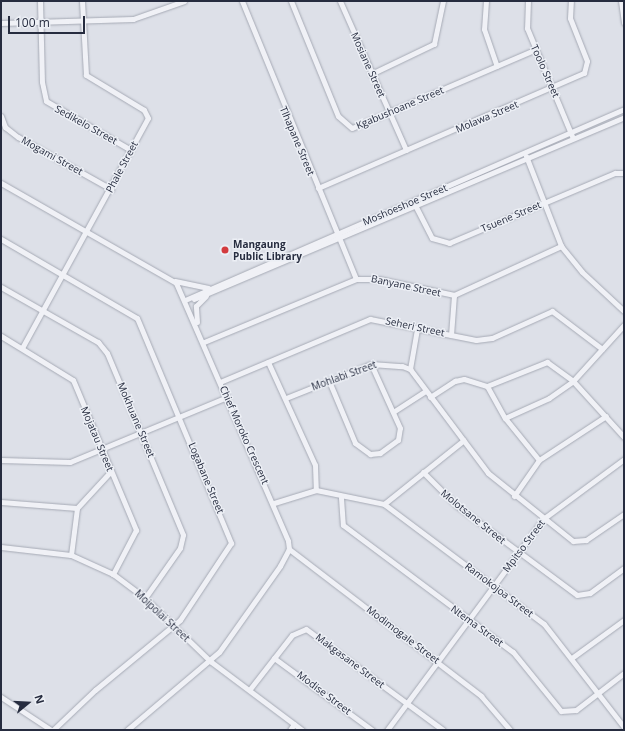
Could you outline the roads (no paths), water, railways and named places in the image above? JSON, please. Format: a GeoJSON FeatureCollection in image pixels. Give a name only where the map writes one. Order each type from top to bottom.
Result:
{"type":"FeatureCollection","features":[{"type":"Feature","properties":{"kind":"street","name":"Sedikelo Street"},"geometry":{"type":"LineString","coordinates":[[40,1],[40,22],[46,101],[131,150]]}},
{"type":"Feature","properties":{"kind":"street","name":"Phale Street"},"geometry":{"type":"LineString","coordinates":[[22,348],[64,275],[146,123],[147,114],[86,75],[82,1]]}},
{"type":"Feature","properties":{"kind":"street"},"geometry":{"type":"LineString","coordinates":[[1,23],[82,21],[144,17],[184,1]]}},
{"type":"Feature","properties":{"kind":"street","name":"Tlhapane Street"},"geometry":{"type":"LineString","coordinates":[[242,1],[356,279]]}},
{"type":"Feature","properties":{"kind":"street","name":"Kgabushoane Street"},"geometry":{"type":"LineString","coordinates":[[291,1],[343,124],[355,128],[536,49]]}},
{"type":"Feature","properties":{"kind":"street","name":"Mosiane Street"},"geometry":{"type":"LineString","coordinates":[[340,1],[371,74],[406,150]]}},
{"type":"Feature","properties":{"kind":"street"},"geometry":{"type":"LineString","coordinates":[[371,74],[434,44],[443,1]]}},
{"type":"Feature","properties":{"kind":"street"},"geometry":{"type":"LineString","coordinates":[[486,1],[484,29],[497,66]]}},
{"type":"Feature","properties":{"kind":"street","name":"Toolo Street"},"geometry":{"type":"LineString","coordinates":[[528,1],[527,28],[554,88],[574,139]]}},
{"type":"Feature","properties":{"kind":"street","name":"Molawa Street"},"geometry":{"type":"LineString","coordinates":[[318,188],[577,78],[587,68],[570,18],[571,1]]}},
{"type":"Feature","properties":{"kind":"street"},"geometry":{"type":"LineString","coordinates":[[622,1],[624,23]]}},
{"type":"Feature","properties":{"kind":"street","name":"Moshoeshoe Street"},"geometry":{"type":"LineString","coordinates":[[339,236],[415,205],[526,156],[571,133],[624,109]]}},
{"type":"Feature","properties":{"kind":"street","name":"Mogami Street"},"geometry":{"type":"LineString","coordinates":[[1,116],[6,127],[18,137],[111,189]]}},
{"type":"Feature","properties":{"kind":"street","name":"Moshoeshoe Street"},"geometry":{"type":"LineString","coordinates":[[186,301],[526,156],[574,139],[624,117]]}},
{"type":"Feature","properties":{"kind":"street"},"geometry":{"type":"LineString","coordinates":[[526,156],[546,202],[561,246],[582,272],[624,311]]}},
{"type":"Feature","properties":{"kind":"street","name":"Tsuene Street"},"geometry":{"type":"LineString","coordinates":[[415,205],[432,238],[444,243],[615,173],[624,173]]}},
{"type":"Feature","properties":{"kind":"street","name":"Chief Moroko Crescent"},"geometry":{"type":"LineString","coordinates":[[1,183],[174,281],[186,301],[274,503],[289,549]]}},
{"type":"Feature","properties":{"kind":"street","name":"Logabane Street"},"geometry":{"type":"LineString","coordinates":[[1,239],[137,318],[180,416],[231,543],[185,614],[52,730],[1,697]]}},
{"type":"Feature","properties":{"kind":"street","name":"Banyane Street"},"geometry":{"type":"LineString","coordinates":[[204,342],[356,279],[379,279],[454,295],[561,246]]}},
{"type":"Feature","properties":{"kind":"street"},"geometry":{"type":"LineString","coordinates":[[174,281],[196,288],[212,290]]}},
{"type":"Feature","properties":{"kind":"street","name":"Mokhuane Street"},"geometry":{"type":"LineString","coordinates":[[1,288],[102,346],[141,432],[183,540],[145,598]]}},
{"type":"Feature","properties":{"kind":"street"},"geometry":{"type":"LineString","coordinates":[[198,329],[196,306],[212,290]]}},
{"type":"Feature","properties":{"kind":"street"},"geometry":{"type":"LineString","coordinates":[[451,335],[454,295]]}},
{"type":"Feature","properties":{"kind":"street","name":"Seheri Street"},"geometry":{"type":"LineString","coordinates":[[220,382],[370,319],[484,340],[552,311],[602,349]]}},
{"type":"Feature","properties":{"kind":"street"},"geometry":{"type":"LineString","coordinates":[[505,418],[544,401],[572,382],[624,325]]}},
{"type":"Feature","properties":{"kind":"street"},"geometry":{"type":"LineString","coordinates":[[417,328],[410,369],[425,391],[488,473],[543,519],[579,542],[624,514]]}},
{"type":"Feature","properties":{"kind":"street","name":"Mojatau Street"},"geometry":{"type":"LineString","coordinates":[[1,336],[73,380],[136,532],[113,574]]}},
{"type":"Feature","properties":{"kind":"street"},"geometry":{"type":"LineString","coordinates":[[430,397],[460,380],[487,386],[544,361],[572,382],[606,416],[624,437]]}},
{"type":"Feature","properties":{"kind":"street"},"geometry":{"type":"LineString","coordinates":[[268,362],[286,398],[315,465],[316,490]]}},
{"type":"Feature","properties":{"kind":"street","name":"Mohlabi Street"},"geometry":{"type":"LineString","coordinates":[[286,398],[371,364],[386,362],[410,369]]}},
{"type":"Feature","properties":{"kind":"street"},"geometry":{"type":"LineString","coordinates":[[329,380],[355,443],[370,454],[380,454],[398,440],[400,428],[371,364]]}},
{"type":"Feature","properties":{"kind":"street"},"geometry":{"type":"LineString","coordinates":[[487,386],[505,418],[539,460]]}},
{"type":"Feature","properties":{"kind":"street"},"geometry":{"type":"LineString","coordinates":[[393,412],[425,391]]}},
{"type":"Feature","properties":{"kind":"street"},"geometry":{"type":"LineString","coordinates":[[1,460],[58,465],[102,450],[141,432],[227,397]]}},
{"type":"Feature","properties":{"kind":"street"},"geometry":{"type":"LineString","coordinates":[[514,496],[539,460],[606,416]]}},
{"type":"Feature","properties":{"kind":"street"},"geometry":{"type":"LineString","coordinates":[[384,504],[464,440]]}},
{"type":"Feature","properties":{"kind":"street","name":"Mpitso Street"},"geometry":{"type":"LineString","coordinates":[[386,730],[470,620],[543,519],[624,459]]}},
{"type":"Feature","properties":{"kind":"street"},"geometry":{"type":"LineString","coordinates":[[71,555],[77,508],[111,471]]}},
{"type":"Feature","properties":{"kind":"street","name":"Molotsane Street"},"geometry":{"type":"LineString","coordinates":[[423,472],[457,506],[518,553],[581,596],[624,568]]}},
{"type":"Feature","properties":{"kind":"street"},"geometry":{"type":"LineString","coordinates":[[274,503],[316,490],[341,498]]}},
{"type":"Feature","properties":{"kind":"street","name":"Ramokojoa Street"},"geometry":{"type":"LineString","coordinates":[[341,498],[384,504],[544,624],[573,657],[624,727]]}},
{"type":"Feature","properties":{"kind":"street","name":"Ntema Street"},"geometry":{"type":"LineString","coordinates":[[341,498],[343,525],[522,660],[561,711],[571,713],[624,673]]}},
{"type":"Feature","properties":{"kind":"street"},"geometry":{"type":"LineString","coordinates":[[1,502],[77,508]]}},
{"type":"Feature","properties":{"kind":"street","name":"Moipolai Street"},"geometry":{"type":"LineString","coordinates":[[1,547],[71,555],[113,574],[145,598],[210,661],[302,730]]}},
{"type":"Feature","properties":{"kind":"street"},"geometry":{"type":"LineString","coordinates":[[127,730],[210,661],[289,549]]}},
{"type":"Feature","properties":{"kind":"street","name":"Modimogale Street"},"geometry":{"type":"LineString","coordinates":[[289,549],[486,700],[510,730]]}},
{"type":"Feature","properties":{"kind":"street"},"geometry":{"type":"LineString","coordinates":[[573,657],[624,620]]}},
{"type":"Feature","properties":{"kind":"street","name":"Makgasane Street"},"geometry":{"type":"LineString","coordinates":[[250,690],[295,632],[306,629],[443,730]]}},
{"type":"Feature","properties":{"kind":"street","name":"Modise Street"},"geometry":{"type":"LineString","coordinates":[[274,658],[372,730]]}},
{"type":"Feature","properties":{"kind":"street"},"geometry":{"type":"LineString","coordinates":[[290,730],[294,724]]}},
{"type":"Feature","properties":{"kind":"place","name":"Mangaung Public Library"},"geometry":{"type":"Point","coordinates":[225,250]}}]}
